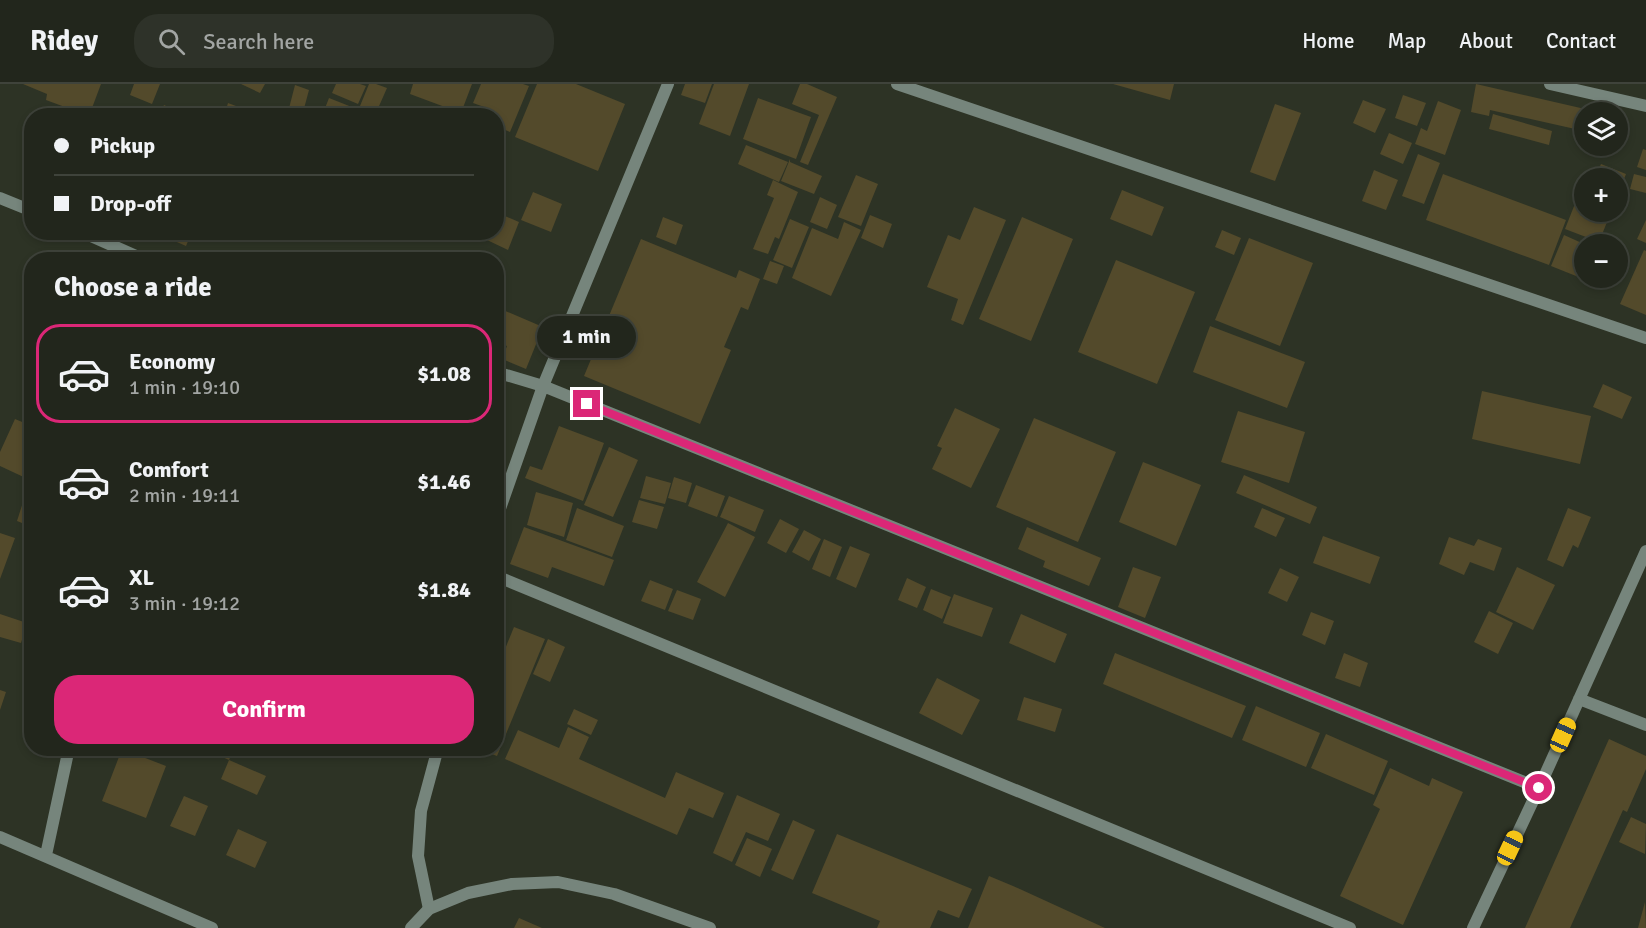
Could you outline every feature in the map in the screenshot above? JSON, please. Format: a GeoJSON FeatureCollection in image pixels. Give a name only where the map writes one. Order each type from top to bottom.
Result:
{"type":"FeatureCollection","features":[{"type":"Feature","properties":{"kind":"street"},"geometry":{"type":"LineString","coordinates":[[504,497],[543,386],[668,84]]}},
{"type":"Feature","properties":{"kind":"street"},"geometry":{"type":"LineString","coordinates":[[897,84],[1646,338]]}},
{"type":"Feature","properties":{"kind":"street"},"geometry":{"type":"LineString","coordinates":[[1550,84],[1646,106]]}},
{"type":"Feature","properties":{"kind":"street"},"geometry":{"type":"LineString","coordinates":[[0,198],[24,208]]}},
{"type":"Feature","properties":{"kind":"street"},"geometry":{"type":"LineString","coordinates":[[100,240],[127,252]]}},
{"type":"Feature","properties":{"kind":"street"},"geometry":{"type":"LineString","coordinates":[[504,374],[543,386],[1539,788]]}},
{"type":"Feature","properties":{"kind":"street"},"geometry":{"type":"LineString","coordinates":[[1473,928],[1646,551]]}},
{"type":"Feature","properties":{"kind":"street"},"geometry":{"type":"LineString","coordinates":[[504,579],[1350,928]]}},
{"type":"Feature","properties":{"kind":"street"},"geometry":{"type":"LineString","coordinates":[[1579,699],[1646,725]]}},
{"type":"Feature","properties":{"kind":"street"},"geometry":{"type":"LineString","coordinates":[[46,855],[67,756]]}},
{"type":"Feature","properties":{"kind":"street"},"geometry":{"type":"LineString","coordinates":[[429,909],[418,856],[421,811],[436,756]]}},
{"type":"Feature","properties":{"kind":"street"},"geometry":{"type":"LineString","coordinates":[[0,837],[212,928]]}},
{"type":"Feature","properties":{"kind":"street"},"geometry":{"type":"LineString","coordinates":[[411,928],[429,909],[468,893],[501,886],[558,882],[614,894],[710,928]]}},
{"type":"Feature","properties":{"kind":"building"},"geometry":{"type":"Polygon","coordinates":[[[23,84],[101,84],[92,108],[68,108],[46,100],[47,94],[23,84]]]}},
{"type":"Feature","properties":{"kind":"building"},"geometry":{"type":"Polygon","coordinates":[[[134,84],[160,84],[152,104],[130,95],[134,84]]]}},
{"type":"Feature","properties":{"kind":"building"},"geometry":{"type":"Polygon","coordinates":[[[241,84],[265,84],[260,93],[241,84]]]}},
{"type":"Feature","properties":{"kind":"building"},"geometry":{"type":"Polygon","coordinates":[[[336,84],[366,86],[358,104],[332,93],[336,84]]]}},
{"type":"Feature","properties":{"kind":"building"},"geometry":{"type":"Polygon","coordinates":[[[369,84],[387,88],[378,108],[360,106],[369,84]]]}},
{"type":"Feature","properties":{"kind":"building"},"geometry":{"type":"Polygon","coordinates":[[[413,84],[472,84],[463,108],[448,108],[410,94],[413,84]]]}},
{"type":"Feature","properties":{"kind":"building"},"geometry":{"type":"Polygon","coordinates":[[[481,84],[529,86],[510,132],[504,129],[504,108],[487,108],[473,103],[481,84]]]}},
{"type":"Feature","properties":{"kind":"building"},"geometry":{"type":"Polygon","coordinates":[[[537,84],[576,84],[625,104],[598,171],[515,137],[537,84]]]}},
{"type":"Feature","properties":{"kind":"building"},"geometry":{"type":"Polygon","coordinates":[[[685,84],[712,84],[705,103],[681,95],[685,84]]]}},
{"type":"Feature","properties":{"kind":"building"},"geometry":{"type":"Polygon","coordinates":[[[714,84],[749,84],[730,136],[699,124],[714,84]]]}},
{"type":"Feature","properties":{"kind":"building"},"geometry":{"type":"Polygon","coordinates":[[[800,84],[807,84],[837,97],[808,165],[800,162],[819,115],[792,104],[800,84]]]}},
{"type":"Feature","properties":{"kind":"building"},"geometry":{"type":"Polygon","coordinates":[[[1113,84],[1174,84],[1170,100],[1113,84]]]}},
{"type":"Feature","properties":{"kind":"building"},"geometry":{"type":"Polygon","coordinates":[[[1476,84],[1574,106],[1574,129],[1490,110],[1489,116],[1471,112],[1476,84]]]}},
{"type":"Feature","properties":{"kind":"building"},"geometry":{"type":"Polygon","coordinates":[[[295,85],[309,90],[304,108],[289,108],[295,85]]]}},
{"type":"Feature","properties":{"kind":"building"},"geometry":{"type":"Polygon","coordinates":[[[1403,95],[1426,103],[1417,126],[1395,118],[1403,95]]]}},
{"type":"Feature","properties":{"kind":"building"},"geometry":{"type":"Polygon","coordinates":[[[329,98],[354,108],[325,108],[329,98]]]}},
{"type":"Feature","properties":{"kind":"building"},"geometry":{"type":"Polygon","coordinates":[[[758,98],[811,117],[796,159],[743,139],[758,98]]]}},
{"type":"Feature","properties":{"kind":"building"},"geometry":{"type":"Polygon","coordinates":[[[1363,100],[1386,109],[1375,133],[1353,123],[1363,100]]]}},
{"type":"Feature","properties":{"kind":"building"},"geometry":{"type":"Polygon","coordinates":[[[1438,101],[1461,110],[1445,155],[1415,144],[1421,128],[1427,131],[1438,101]]]}},
{"type":"Feature","properties":{"kind":"building"},"geometry":{"type":"Polygon","coordinates":[[[228,103],[241,108],[226,108],[228,103]]]}},
{"type":"Feature","properties":{"kind":"building"},"geometry":{"type":"Polygon","coordinates":[[[1275,104],[1301,113],[1275,181],[1250,172],[1275,104]]]}},
{"type":"Feature","properties":{"kind":"building"},"geometry":{"type":"Polygon","coordinates":[[[1493,114],[1552,131],[1549,145],[1489,129],[1493,114]]]}},
{"type":"Feature","properties":{"kind":"building"},"geometry":{"type":"Polygon","coordinates":[[[1389,133],[1412,143],[1403,164],[1380,154],[1389,133]]]}},
{"type":"Feature","properties":{"kind":"building"},"geometry":{"type":"Polygon","coordinates":[[[746,145],[788,162],[779,182],[738,164],[746,145]]]}},
{"type":"Feature","properties":{"kind":"building"},"geometry":{"type":"Polygon","coordinates":[[[1643,149],[1646,150],[1646,170],[1637,167],[1643,149]]]}},
{"type":"Feature","properties":{"kind":"building"},"geometry":{"type":"Polygon","coordinates":[[[1418,154],[1440,163],[1424,204],[1402,196],[1418,154]]]}},
{"type":"Feature","properties":{"kind":"building"},"geometry":{"type":"Polygon","coordinates":[[[790,159],[790,162],[822,176],[814,194],[781,181],[790,159]]]}},
{"type":"Feature","properties":{"kind":"building"},"geometry":{"type":"Polygon","coordinates":[[[1601,164],[1611,168],[1599,168],[1601,164]]]}},
{"type":"Feature","properties":{"kind":"building"},"geometry":{"type":"Polygon","coordinates":[[[1374,170],[1398,180],[1386,210],[1362,201],[1374,170]]]}},
{"type":"Feature","properties":{"kind":"building"},"geometry":{"type":"Polygon","coordinates":[[[1443,174],[1566,220],[1549,265],[1426,220],[1443,174]]]}},
{"type":"Feature","properties":{"kind":"building"},"geometry":{"type":"Polygon","coordinates":[[[1634,174],[1646,177],[1646,193],[1630,189],[1634,174]]]}},
{"type":"Feature","properties":{"kind":"building"},"geometry":{"type":"Polygon","coordinates":[[[856,175],[878,184],[861,226],[838,217],[856,175]]]}},
{"type":"Feature","properties":{"kind":"building"},"geometry":{"type":"Polygon","coordinates":[[[773,180],[798,192],[779,239],[775,237],[768,254],[753,249],[774,198],[767,195],[773,180]]]}},
{"type":"Feature","properties":{"kind":"building"},"geometry":{"type":"Polygon","coordinates":[[[1122,190],[1164,207],[1152,236],[1110,219],[1122,190]]]}},
{"type":"Feature","properties":{"kind":"building"},"geometry":{"type":"Polygon","coordinates":[[[533,192],[562,204],[551,232],[521,220],[533,192]]]}},
{"type":"Feature","properties":{"kind":"building"},"geometry":{"type":"Polygon","coordinates":[[[820,197],[837,205],[827,229],[810,222],[820,197]]]}},
{"type":"Feature","properties":{"kind":"building"},"geometry":{"type":"Polygon","coordinates":[[[1574,206],[1574,222],[1607,222],[1602,234],[1578,234],[1565,229],[1574,206]]]}},
{"type":"Feature","properties":{"kind":"building"},"geometry":{"type":"Polygon","coordinates":[[[974,207],[1006,220],[963,325],[951,320],[958,299],[927,287],[948,235],[960,240],[974,207]]]}},
{"type":"Feature","properties":{"kind":"building"},"geometry":{"type":"Polygon","coordinates":[[[870,215],[892,224],[883,248],[861,238],[870,215]]]}},
{"type":"Feature","properties":{"kind":"building"},"geometry":{"type":"Polygon","coordinates":[[[504,216],[519,222],[508,250],[487,240],[504,240],[504,216]]]}},
{"type":"Feature","properties":{"kind":"building"},"geometry":{"type":"Polygon","coordinates":[[[663,217],[683,225],[676,245],[656,237],[663,217]]]}},
{"type":"Feature","properties":{"kind":"building"},"geometry":{"type":"Polygon","coordinates":[[[1022,217],[1073,239],[1031,341],[979,319],[1022,217]]]}},
{"type":"Feature","properties":{"kind":"building"},"geometry":{"type":"Polygon","coordinates":[[[790,219],[809,227],[792,268],[773,260],[790,219]]]}},
{"type":"Feature","properties":{"kind":"building"},"geometry":{"type":"Polygon","coordinates":[[[1646,220],[1646,243],[1637,239],[1646,220]]]}},
{"type":"Feature","properties":{"kind":"building"},"geometry":{"type":"Polygon","coordinates":[[[844,222],[861,230],[831,296],[792,278],[812,228],[838,239],[844,222]]]}},
{"type":"Feature","properties":{"kind":"building"},"geometry":{"type":"Polygon","coordinates":[[[1222,230],[1241,238],[1234,255],[1215,247],[1222,230]]]}},
{"type":"Feature","properties":{"kind":"building"},"geometry":{"type":"Polygon","coordinates":[[[1564,235],[1574,240],[1574,275],[1551,266],[1564,235]]]}},
{"type":"Feature","properties":{"kind":"building"},"geometry":{"type":"Polygon","coordinates":[[[1249,238],[1313,263],[1280,346],[1215,320],[1249,238]]]}},
{"type":"Feature","properties":{"kind":"building"},"geometry":{"type":"Polygon","coordinates":[[[641,239],[736,278],[739,270],[760,279],[748,310],[741,307],[724,347],[731,350],[700,424],[584,376],[641,239]]]}},
{"type":"Feature","properties":{"kind":"building"},"geometry":{"type":"Polygon","coordinates":[[[172,240],[189,240],[186,246],[172,240]]]}},
{"type":"Feature","properties":{"kind":"building"},"geometry":{"type":"Polygon","coordinates":[[[1644,250],[1646,251],[1646,315],[1620,304],[1644,250]]]}},
{"type":"Feature","properties":{"kind":"building"},"geometry":{"type":"Polygon","coordinates":[[[1116,260],[1195,292],[1157,384],[1078,352],[1116,260]]]}},
{"type":"Feature","properties":{"kind":"building"},"geometry":{"type":"Polygon","coordinates":[[[770,261],[784,266],[777,284],[763,279],[770,261]]]}},
{"type":"Feature","properties":{"kind":"building"},"geometry":{"type":"Polygon","coordinates":[[[504,310],[543,327],[526,369],[504,360],[507,346],[504,345],[504,310]]]}},
{"type":"Feature","properties":{"kind":"building"},"geometry":{"type":"Polygon","coordinates":[[[1210,326],[1305,362],[1287,408],[1193,372],[1210,326]]]}},
{"type":"Feature","properties":{"kind":"building"},"geometry":{"type":"Polygon","coordinates":[[[1603,384],[1632,397],[1622,419],[1593,407],[1603,384]]]}},
{"type":"Feature","properties":{"kind":"building"},"geometry":{"type":"Polygon","coordinates":[[[1482,391],[1591,416],[1580,464],[1472,439],[1482,391]]]}},
{"type":"Feature","properties":{"kind":"building"},"geometry":{"type":"Polygon","coordinates":[[[955,408],[1000,429],[971,488],[932,469],[942,448],[937,446],[955,408]]]}},
{"type":"Feature","properties":{"kind":"building"},"geometry":{"type":"Polygon","coordinates":[[[1238,411],[1305,432],[1289,483],[1221,462],[1238,411]]]}},
{"type":"Feature","properties":{"kind":"building"},"geometry":{"type":"Polygon","coordinates":[[[1034,418],[1116,452],[1078,542],[996,507],[1034,418]]]}},
{"type":"Feature","properties":{"kind":"building"},"geometry":{"type":"Polygon","coordinates":[[[15,419],[24,423],[24,477],[0,466],[0,452],[15,419]]]}},
{"type":"Feature","properties":{"kind":"building"},"geometry":{"type":"Polygon","coordinates":[[[559,426],[604,443],[583,501],[525,478],[530,466],[542,470],[559,426]]]}},
{"type":"Feature","properties":{"kind":"building"},"geometry":{"type":"Polygon","coordinates":[[[609,447],[638,460],[613,517],[584,505],[609,447]]]}},
{"type":"Feature","properties":{"kind":"building"},"geometry":{"type":"Polygon","coordinates":[[[1143,462],[1201,485],[1176,546],[1119,522],[1143,462]]]}},
{"type":"Feature","properties":{"kind":"building"},"geometry":{"type":"Polygon","coordinates":[[[1244,475],[1317,507],[1310,524],[1236,493],[1244,475]]]}},
{"type":"Feature","properties":{"kind":"building"},"geometry":{"type":"Polygon","coordinates":[[[646,476],[671,483],[665,504],[640,498],[646,476]]]}},
{"type":"Feature","properties":{"kind":"building"},"geometry":{"type":"Polygon","coordinates":[[[674,477],[692,483],[686,503],[668,498],[674,477]]]}},
{"type":"Feature","properties":{"kind":"building"},"geometry":{"type":"Polygon","coordinates":[[[696,485],[725,496],[717,517],[688,506],[696,485]]]}},
{"type":"Feature","properties":{"kind":"building"},"geometry":{"type":"Polygon","coordinates":[[[536,492],[573,503],[564,537],[527,525],[536,492]]]}},
{"type":"Feature","properties":{"kind":"building"},"geometry":{"type":"Polygon","coordinates":[[[729,496],[764,510],[755,532],[720,517],[729,496]]]}},
{"type":"Feature","properties":{"kind":"building"},"geometry":{"type":"Polygon","coordinates":[[[24,499],[24,524],[17,521],[24,499]]]}},
{"type":"Feature","properties":{"kind":"building"},"geometry":{"type":"Polygon","coordinates":[[[639,500],[664,507],[657,529],[632,522],[639,500]]]}},
{"type":"Feature","properties":{"kind":"building"},"geometry":{"type":"Polygon","coordinates":[[[577,508],[624,526],[612,557],[566,540],[577,508]]]}},
{"type":"Feature","properties":{"kind":"building"},"geometry":{"type":"Polygon","coordinates":[[[1262,508],[1285,518],[1276,537],[1254,527],[1262,508]]]}},
{"type":"Feature","properties":{"kind":"building"},"geometry":{"type":"Polygon","coordinates":[[[1568,508],[1591,517],[1578,548],[1573,545],[1563,567],[1547,560],[1568,508]]]}},
{"type":"Feature","properties":{"kind":"building"},"geometry":{"type":"Polygon","coordinates":[[[780,519],[799,529],[786,553],[767,543],[780,519]]]}},
{"type":"Feature","properties":{"kind":"building"},"geometry":{"type":"Polygon","coordinates":[[[728,523],[755,537],[725,597],[697,582],[728,523]]]}},
{"type":"Feature","properties":{"kind":"building"},"geometry":{"type":"Polygon","coordinates":[[[524,527],[614,560],[604,586],[552,567],[548,578],[510,564],[524,527]]]}},
{"type":"Feature","properties":{"kind":"building"},"geometry":{"type":"Polygon","coordinates":[[[1027,527],[1101,558],[1089,586],[1043,567],[1045,561],[1018,549],[1027,527]]]}},
{"type":"Feature","properties":{"kind":"building"},"geometry":{"type":"Polygon","coordinates":[[[804,530],[821,539],[809,561],[792,552],[804,530]]]}},
{"type":"Feature","properties":{"kind":"building"},"geometry":{"type":"Polygon","coordinates":[[[0,533],[15,538],[0,579],[0,533]]]}},
{"type":"Feature","properties":{"kind":"building"},"geometry":{"type":"Polygon","coordinates":[[[1323,536],[1380,557],[1370,584],[1313,563],[1323,536]]]}},
{"type":"Feature","properties":{"kind":"building"},"geometry":{"type":"Polygon","coordinates":[[[1449,537],[1474,546],[1478,539],[1502,548],[1494,571],[1470,562],[1464,575],[1439,564],[1449,537]]]}},
{"type":"Feature","properties":{"kind":"building"},"geometry":{"type":"Polygon","coordinates":[[[824,539],[842,547],[830,577],[812,569],[824,539]]]}},
{"type":"Feature","properties":{"kind":"building"},"geometry":{"type":"Polygon","coordinates":[[[850,546],[870,554],[856,588],[836,579],[850,546]]]}},
{"type":"Feature","properties":{"kind":"building"},"geometry":{"type":"Polygon","coordinates":[[[1133,567],[1161,577],[1145,618],[1118,607],[1133,567]]]}},
{"type":"Feature","properties":{"kind":"building"},"geometry":{"type":"Polygon","coordinates":[[[1517,567],[1555,585],[1533,630],[1496,612],[1517,567]]]}},
{"type":"Feature","properties":{"kind":"building"},"geometry":{"type":"Polygon","coordinates":[[[1280,568],[1299,577],[1287,602],[1268,593],[1280,568]]]}},
{"type":"Feature","properties":{"kind":"building"},"geometry":{"type":"Polygon","coordinates":[[[907,578],[926,587],[917,608],[898,600],[907,578]]]}},
{"type":"Feature","properties":{"kind":"building"},"geometry":{"type":"Polygon","coordinates":[[[650,580],[673,589],[665,610],[641,601],[650,580]]]}},
{"type":"Feature","properties":{"kind":"building"},"geometry":{"type":"Polygon","coordinates":[[[931,589],[951,597],[942,619],[923,610],[931,589]]]}},
{"type":"Feature","properties":{"kind":"building"},"geometry":{"type":"Polygon","coordinates":[[[677,590],[701,599],[693,620],[668,611],[677,590]]]}},
{"type":"Feature","properties":{"kind":"building"},"geometry":{"type":"Polygon","coordinates":[[[954,594],[993,608],[982,637],[943,623],[954,594]]]}},
{"type":"Feature","properties":{"kind":"building"},"geometry":{"type":"Polygon","coordinates":[[[1489,611],[1513,623],[1498,654],[1474,642],[1489,611]]]}},
{"type":"Feature","properties":{"kind":"building"},"geometry":{"type":"Polygon","coordinates":[[[1311,612],[1334,621],[1325,645],[1302,635],[1311,612]]]}},
{"type":"Feature","properties":{"kind":"building"},"geometry":{"type":"Polygon","coordinates":[[[0,614],[24,622],[21,643],[0,637],[0,614]]]}},
{"type":"Feature","properties":{"kind":"building"},"geometry":{"type":"Polygon","coordinates":[[[1021,614],[1067,634],[1055,663],[1009,643],[1021,614]]]}},
{"type":"Feature","properties":{"kind":"building"},"geometry":{"type":"Polygon","coordinates":[[[514,627],[545,639],[504,739],[504,651],[514,627]]]}},
{"type":"Feature","properties":{"kind":"building"},"geometry":{"type":"Polygon","coordinates":[[[548,639],[565,647],[550,682],[533,674],[548,639]]]}},
{"type":"Feature","properties":{"kind":"building"},"geometry":{"type":"Polygon","coordinates":[[[1115,653],[1246,706],[1232,738],[1103,684],[1115,653]]]}},
{"type":"Feature","properties":{"kind":"building"},"geometry":{"type":"Polygon","coordinates":[[[1344,653],[1368,663],[1360,687],[1335,678],[1344,653]]]}},
{"type":"Feature","properties":{"kind":"building"},"geometry":{"type":"Polygon","coordinates":[[[937,678],[980,700],[962,735],[919,713],[937,678]]]}},
{"type":"Feature","properties":{"kind":"building"},"geometry":{"type":"Polygon","coordinates":[[[0,690],[6,692],[0,710],[0,690]]]}},
{"type":"Feature","properties":{"kind":"building"},"geometry":{"type":"Polygon","coordinates":[[[1024,697],[1062,709],[1055,732],[1017,720],[1024,697]]]}},
{"type":"Feature","properties":{"kind":"building"},"geometry":{"type":"Polygon","coordinates":[[[1256,706],[1320,733],[1306,767],[1242,740],[1256,706]]]}},
{"type":"Feature","properties":{"kind":"building"},"geometry":{"type":"Polygon","coordinates":[[[574,709],[598,720],[591,735],[567,724],[574,709]]]}},
{"type":"Feature","properties":{"kind":"building"},"geometry":{"type":"Polygon","coordinates":[[[568,727],[589,737],[579,759],[665,798],[676,772],[724,793],[713,818],[689,808],[677,835],[505,759],[518,730],[559,748],[568,727]]]}},
{"type":"Feature","properties":{"kind":"building"},"geometry":{"type":"Polygon","coordinates":[[[1326,734],[1388,761],[1374,795],[1311,768],[1326,734]]]}},
{"type":"Feature","properties":{"kind":"building"},"geometry":{"type":"Polygon","coordinates":[[[1609,739],[1646,756],[1646,769],[1627,812],[1623,810],[1570,928],[1525,928],[1609,739]]]}},
{"type":"Feature","properties":{"kind":"building"},"geometry":{"type":"Polygon","coordinates":[[[119,756],[140,756],[166,766],[146,818],[102,801],[119,756]]]}},
{"type":"Feature","properties":{"kind":"building"},"geometry":{"type":"Polygon","coordinates":[[[229,760],[266,776],[257,795],[221,779],[229,760]]]}},
{"type":"Feature","properties":{"kind":"building"},"geometry":{"type":"Polygon","coordinates":[[[1390,768],[1429,786],[1432,778],[1463,792],[1403,925],[1340,896],[1380,809],[1373,805],[1390,768]]]}},
{"type":"Feature","properties":{"kind":"building"},"geometry":{"type":"Polygon","coordinates":[[[737,795],[780,814],[768,841],[746,832],[732,862],[713,853],[737,795]]]}},
{"type":"Feature","properties":{"kind":"building"},"geometry":{"type":"Polygon","coordinates":[[[184,796],[208,806],[195,836],[170,826],[184,796]]]}},
{"type":"Feature","properties":{"kind":"building"},"geometry":{"type":"Polygon","coordinates":[[[1631,817],[1646,824],[1645,854],[1619,842],[1631,817]]]}},
{"type":"Feature","properties":{"kind":"building"},"geometry":{"type":"Polygon","coordinates":[[[793,820],[815,830],[793,880],[771,870],[793,820]]]}},
{"type":"Feature","properties":{"kind":"building"},"geometry":{"type":"Polygon","coordinates":[[[238,829],[267,842],[255,868],[226,855],[238,829]]]}},
{"type":"Feature","properties":{"kind":"building"},"geometry":{"type":"Polygon","coordinates":[[[837,834],[972,889],[959,918],[938,910],[930,928],[877,928],[880,921],[812,893],[837,834]]]}},
{"type":"Feature","properties":{"kind":"building"},"geometry":{"type":"Polygon","coordinates":[[[747,838],[772,849],[760,877],[735,865],[747,838]]]}},
{"type":"Feature","properties":{"kind":"building"},"geometry":{"type":"Polygon","coordinates":[[[989,876],[1013,886],[1105,928],[968,928],[989,876]]]}},
{"type":"Feature","properties":{"kind":"building"},"geometry":{"type":"Polygon","coordinates":[[[1645,902],[1646,928],[1638,928],[1645,902]]]}},
{"type":"Feature","properties":{"kind":"building"},"geometry":{"type":"Polygon","coordinates":[[[519,918],[542,928],[514,928],[519,918]]]}},
{"type":"Feature","properties":{"kind":"route"},"geometry":{"type":"LineString","coordinates":[[587,404],[1539,788]]}}]}
